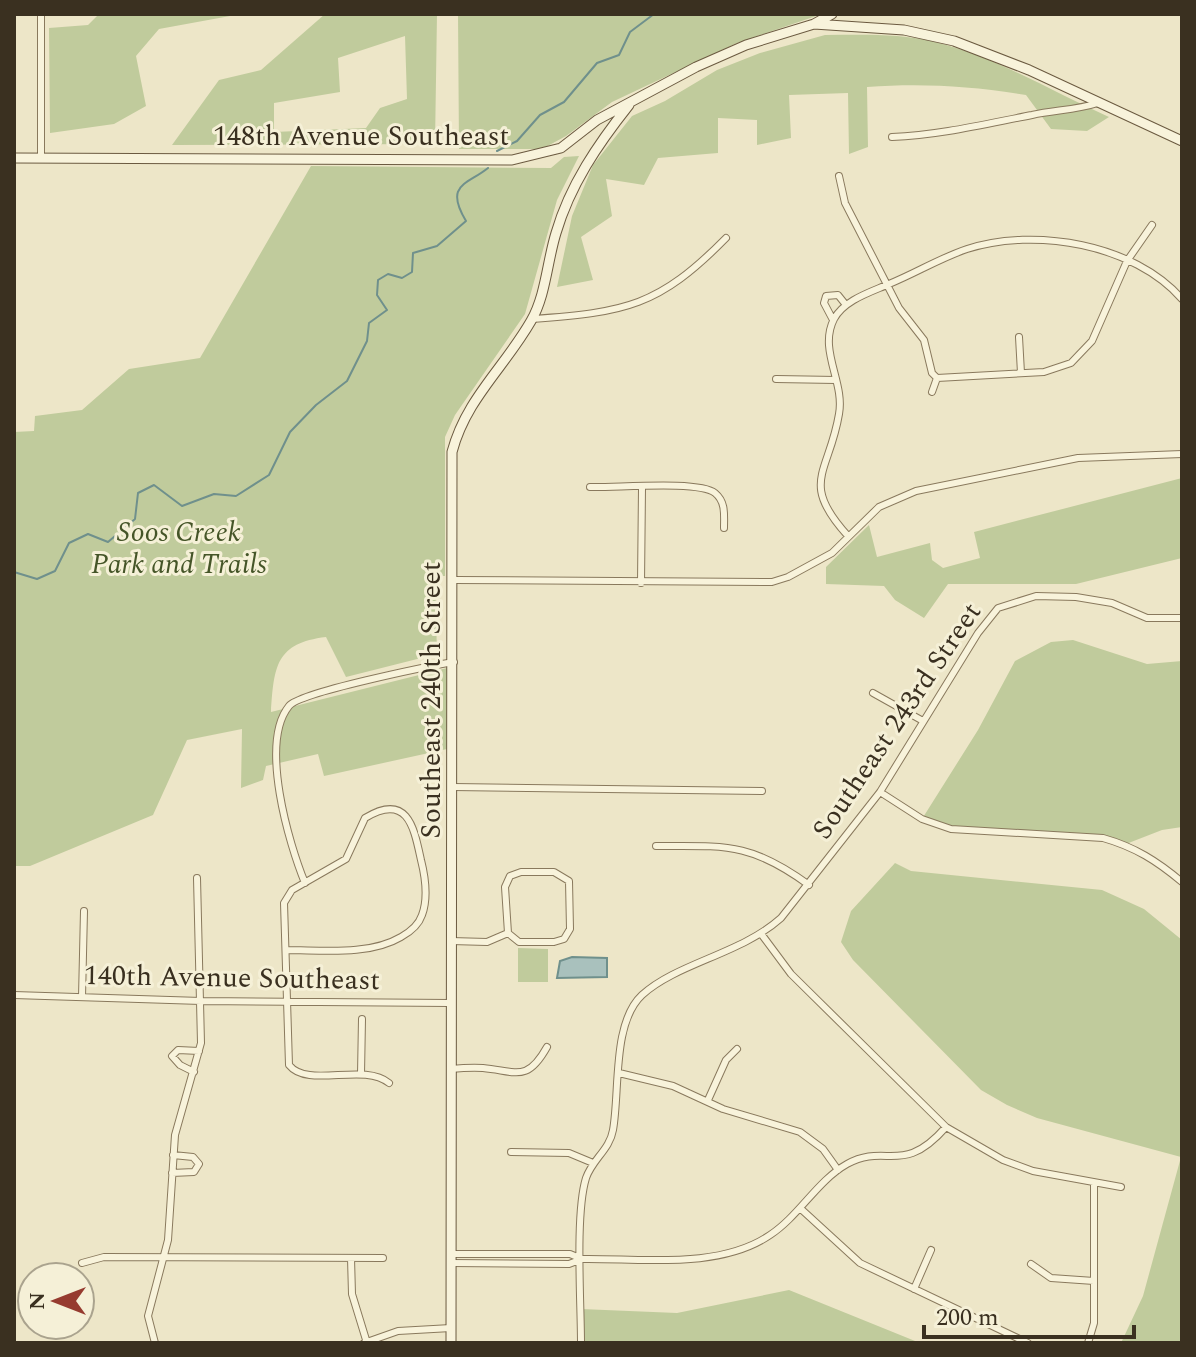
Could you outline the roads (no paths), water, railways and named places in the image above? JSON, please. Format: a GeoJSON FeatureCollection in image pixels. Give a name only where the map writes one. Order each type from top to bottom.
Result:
{"type":"FeatureCollection","features":[{"type":"Feature","properties":{"kind":"main road"},"geometry":{"type":"LineString","coordinates":[[814,24],[832,14]]}},
{"type":"Feature","properties":{"kind":"main road","name":"148th Avenue Southeast"},"geometry":{"type":"LineString","coordinates":[[14,158],[512,160],[561,148],[597,120],[696,67],[746,45],[814,24],[934,35],[990,53],[1182,141]]}},
{"type":"Feature","properties":{"kind":"main road","name":"Southeast 240th Street"},"geometry":{"type":"LineString","coordinates":[[451,1343],[450,1003],[455,580],[451,469],[458,430],[472,401],[532,319],[556,230],[571,192],[596,149],[629,105]]}},
{"type":"Feature","properties":{"kind":"street"},"geometry":{"type":"LineString","coordinates":[[41,14],[41,158]]}},
{"type":"Feature","properties":{"kind":"street"},"geometry":{"type":"LineString","coordinates":[[892,137],[929,135],[1033,114],[1075,110],[1098,103]]}},
{"type":"Feature","properties":{"kind":"street"},"geometry":{"type":"LineString","coordinates":[[839,176],[845,203],[887,286],[924,340],[932,373],[937,378],[1062,368],[1086,351],[1127,261],[1152,225]]}},
{"type":"Feature","properties":{"kind":"street"},"geometry":{"type":"LineString","coordinates":[[532,319],[630,308],[652,298],[696,269],[726,238]]}},
{"type":"Feature","properties":{"kind":"street"},"geometry":{"type":"LineString","coordinates":[[848,536],[829,515],[820,491],[839,415],[828,340],[833,320],[846,305],[969,249],[994,244],[1080,244],[1127,261],[1182,299]]}},
{"type":"Feature","properties":{"kind":"street"},"geometry":{"type":"LineString","coordinates":[[833,320],[824,303],[826,296],[838,295],[846,305]]}},
{"type":"Feature","properties":{"kind":"street"},"geometry":{"type":"LineString","coordinates":[[1019,337],[1021,373]]}},
{"type":"Feature","properties":{"kind":"street"},"geometry":{"type":"LineString","coordinates":[[932,392],[937,378]]}},
{"type":"Feature","properties":{"kind":"street"},"geometry":{"type":"LineString","coordinates":[[776,379],[836,380]]}},
{"type":"Feature","properties":{"kind":"street"},"geometry":{"type":"LineString","coordinates":[[455,580],[772,582],[811,566],[832,553],[879,507],[916,491],[1078,458],[1182,454]]}},
{"type":"Feature","properties":{"kind":"street"},"geometry":{"type":"LineString","coordinates":[[590,487],[710,490],[722,503],[724,528]]}},
{"type":"Feature","properties":{"kind":"street"},"geometry":{"type":"LineString","coordinates":[[641,583],[642,488]]}},
{"type":"Feature","properties":{"kind":"street","name":"Southeast 243rd Street"},"geometry":{"type":"LineString","coordinates":[[762,935],[809,885],[880,792],[987,620],[1007,603],[1036,596],[1076,597],[1112,603],[1147,618],[1182,618]]}},
{"type":"Feature","properties":{"kind":"street"},"geometry":{"type":"LineString","coordinates":[[305,883],[289,846],[287,817],[275,777],[288,706],[301,698],[454,662]]}},
{"type":"Feature","properties":{"kind":"street"},"geometry":{"type":"LineString","coordinates":[[873,693],[923,721]]}},
{"type":"Feature","properties":{"kind":"street"},"geometry":{"type":"LineString","coordinates":[[453,787],[762,791]]}},
{"type":"Feature","properties":{"kind":"street"},"geometry":{"type":"LineString","coordinates":[[880,792],[922,819],[951,829],[1103,838],[1126,844],[1147,854],[1182,882]]}},
{"type":"Feature","properties":{"kind":"street"},"geometry":{"type":"LineString","coordinates":[[286,950],[374,946],[401,937],[417,923],[424,905],[424,872],[417,831],[403,813],[387,810],[365,818],[346,859],[292,890],[284,903],[289,1060],[292,1070],[304,1075],[373,1075],[389,1083]]}},
{"type":"Feature","properties":{"kind":"street"},"geometry":{"type":"LineString","coordinates":[[656,846],[741,848],[777,862],[809,885]]}},
{"type":"Feature","properties":{"kind":"street"},"geometry":{"type":"LineString","coordinates":[[521,872],[554,872],[565,877],[571,887],[570,929],[564,939],[519,942],[508,933],[505,887],[510,876],[521,872]]}},
{"type":"Feature","properties":{"kind":"street"},"geometry":{"type":"LineString","coordinates":[[155,1343],[148,1316],[164,1258],[171,1215],[175,1135],[199,1051],[201,1001],[197,878]]}},
{"type":"Feature","properties":{"kind":"street"},"geometry":{"type":"LineString","coordinates":[[82,997],[84,911]]}},
{"type":"Feature","properties":{"kind":"street"},"geometry":{"type":"LineString","coordinates":[[451,941],[487,942],[508,933]]}},
{"type":"Feature","properties":{"kind":"street"},"geometry":{"type":"LineString","coordinates":[[581,1343],[583,1191],[593,1163],[612,1137],[627,1018],[644,994],[762,935],[791,974],[946,1127],[1003,1160],[1033,1171],[1121,1187]]}},
{"type":"Feature","properties":{"kind":"street","name":"140th Avenue Southeast"},"geometry":{"type":"LineString","coordinates":[[14,995],[289,1003],[450,1003]]}},
{"type":"Feature","properties":{"kind":"street"},"geometry":{"type":"LineString","coordinates":[[361,1074],[362,1019]]}},
{"type":"Feature","properties":{"kind":"street"},"geometry":{"type":"LineString","coordinates":[[450,1069],[485,1068],[516,1075],[535,1066],[547,1047]]}},
{"type":"Feature","properties":{"kind":"street"},"geometry":{"type":"LineString","coordinates":[[708,1100],[726,1060],[737,1049]]}},
{"type":"Feature","properties":{"kind":"street"},"geometry":{"type":"LineString","coordinates":[[194,1072],[180,1065],[172,1056],[178,1050],[199,1051]]}},
{"type":"Feature","properties":{"kind":"street"},"geometry":{"type":"LineString","coordinates":[[619,1073],[652,1079],[708,1100],[723,1109],[800,1132],[823,1149],[838,1170]]}},
{"type":"Feature","properties":{"kind":"street"},"geometry":{"type":"LineString","coordinates":[[451,1258],[569,1264],[582,1259],[687,1257],[735,1251],[770,1236],[838,1170],[860,1159],[896,1158],[919,1153],[946,1127]]}},
{"type":"Feature","properties":{"kind":"street"},"geometry":{"type":"LineString","coordinates":[[511,1152],[559,1151],[593,1163]]}},
{"type":"Feature","properties":{"kind":"street"},"geometry":{"type":"LineString","coordinates":[[172,1173],[194,1172],[199,1164],[193,1157],[173,1155]]}},
{"type":"Feature","properties":{"kind":"street"},"geometry":{"type":"LineString","coordinates":[[1088,1343],[1094,1323],[1094,1183]]}},
{"type":"Feature","properties":{"kind":"street"},"geometry":{"type":"LineString","coordinates":[[801,1209],[860,1263],[1028,1343]]}},
{"type":"Feature","properties":{"kind":"street"},"geometry":{"type":"LineString","coordinates":[[914,1289],[931,1250]]}},
{"type":"Feature","properties":{"kind":"street"},"geometry":{"type":"LineString","coordinates":[[89,1261],[104,1257],[383,1258]]}},
{"type":"Feature","properties":{"kind":"street"},"geometry":{"type":"LineString","coordinates":[[351,1258],[352,1294],[366,1343],[398,1331],[451,1328]]}},
{"type":"Feature","properties":{"kind":"street"},"geometry":{"type":"LineString","coordinates":[[1031,1264],[1051,1278],[1094,1281]]}},
{"type":"Feature","properties":{"kind":"water"},"geometry":{"type":"Polygon","coordinates":[[[572,957],[607,958],[607,977],[557,978],[560,961],[572,957]]]}},
{"type":"Feature","properties":{"kind":"waterway"},"geometry":{"type":"LineString","coordinates":[[497,151],[517,141],[540,115],[564,102],[597,63],[619,55],[630,32],[654,14]]}},
{"type":"Feature","properties":{"kind":"waterway"},"geometry":{"type":"LineString","coordinates":[[14,572],[37,579],[55,571],[69,543],[88,534],[108,542],[135,519],[138,493],[154,485],[182,506],[214,494],[236,496],[269,475],[290,432],[316,405],[347,381],[367,341],[369,323],[387,310],[377,295],[378,280],[388,274],[402,278],[412,272],[413,253],[437,246],[466,221],[457,200],[458,192],[466,182],[488,168]]}},
{"type":"Feature","properties":{"kind":"park label","name":"Soos Creek Park and Trails"},"geometry":{"type":"Point","coordinates":[179,548]}}]}
